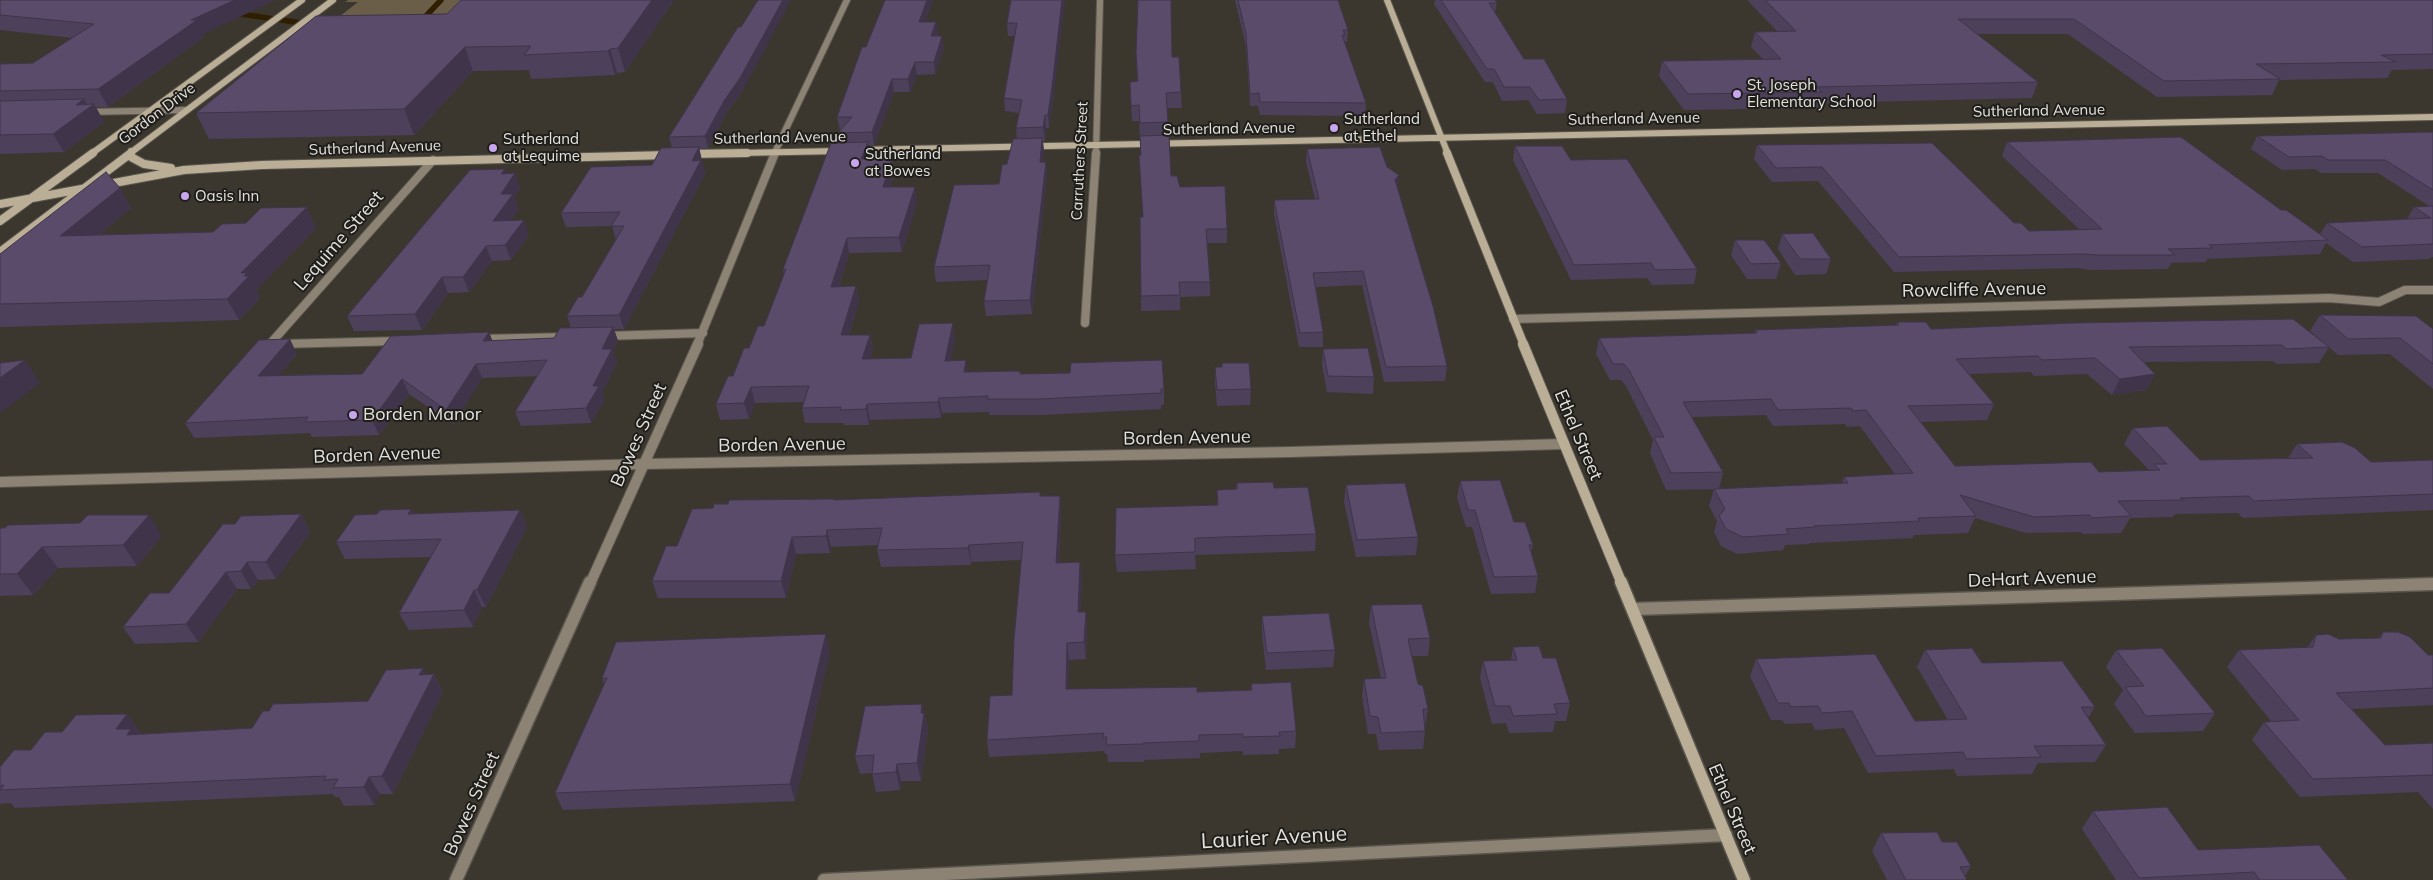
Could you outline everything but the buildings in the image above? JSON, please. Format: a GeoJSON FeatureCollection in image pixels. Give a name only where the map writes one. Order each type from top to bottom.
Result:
{"type":"FeatureCollection","features":[{"type":"Feature","properties":{"kind":"street","name":"Gordon Drive"},"geometry":{"type":"LineString","coordinates":[[0,221],[302,0]]}},
{"type":"Feature","properties":{"kind":"street","name":"Gordon Drive"},"geometry":{"type":"LineString","coordinates":[[0,252],[332,0]]}},
{"type":"Feature","properties":{"kind":"street","name":"Bowes Street"},"geometry":{"type":"LineString","coordinates":[[456,880],[703,333],[775,152],[847,0]]}},
{"type":"Feature","properties":{"kind":"street","name":"Carruthers Street"},"geometry":{"type":"LineString","coordinates":[[1085,323],[1096,145],[1100,0]]}},
{"type":"Feature","properties":{"kind":"street","name":"Ethel Street"},"geometry":{"type":"LineString","coordinates":[[1387,0],[1513,319],[1744,880]]}},
{"type":"Feature","properties":{"kind":"street"},"geometry":{"type":"LineString","coordinates":[[76,112],[186,110]]}},
{"type":"Feature","properties":{"kind":"street","name":"Sutherland Avenue"},"geometry":{"type":"LineString","coordinates":[[0,204],[184,170],[432,160],[2433,117]]}},
{"type":"Feature","properties":{"kind":"street"},"geometry":{"type":"LineString","coordinates":[[132,151],[131,157],[144,164],[184,170]]}},
{"type":"Feature","properties":{"kind":"street","name":"Lequime Street"},"geometry":{"type":"LineString","coordinates":[[409,341],[270,344],[432,160]]}},
{"type":"Feature","properties":{"kind":"street","name":"Rowcliffe Avenue"},"geometry":{"type":"LineString","coordinates":[[1513,319],[2329,298],[2379,302],[2405,290],[2433,290]]}},
{"type":"Feature","properties":{"kind":"street"},"geometry":{"type":"LineString","coordinates":[[596,336],[703,333]]}},
{"type":"Feature","properties":{"kind":"street"},"geometry":{"type":"LineString","coordinates":[[468,339],[576,336]]}},
{"type":"Feature","properties":{"kind":"street","name":"Borden Avenue"},"geometry":{"type":"LineString","coordinates":[[0,482],[644,464],[1280,453],[1564,444]]}},
{"type":"Feature","properties":{"kind":"street","name":"DeHart Avenue"},"geometry":{"type":"LineString","coordinates":[[1632,609],[2433,584]]}},
{"type":"Feature","properties":{"kind":"street","name":"Laurier Avenue"},"geometry":{"type":"LineString","coordinates":[[824,880],[1726,836]]}},
{"type":"Feature","properties":{"kind":"shaded area"},"geometry":{"type":"Polygon","coordinates":[[[348,0],[479,0],[421,25],[330,24],[358,2],[345,2],[348,0]]]}},
{"type":"Feature","properties":{"kind":"waterway"},"geometry":{"type":"LineString","coordinates":[[420,19],[424,18],[441,0]]}},
{"type":"Feature","properties":{"kind":"waterway"},"geometry":{"type":"LineString","coordinates":[[234,13],[308,24]]}},
{"type":"Feature","properties":{"kind":"place","name":"St. Joseph Elementary School"},"geometry":{"type":"Point","coordinates":[1737,94]}},
{"type":"Feature","properties":{"kind":"place","name":"Sutherland at Ethel"},"geometry":{"type":"Point","coordinates":[1334,128]}},
{"type":"Feature","properties":{"kind":"place","name":"Sutherland at Lequime"},"geometry":{"type":"Point","coordinates":[493,148]}},
{"type":"Feature","properties":{"kind":"place","name":"Sutherland at Bowes"},"geometry":{"type":"Point","coordinates":[855,163]}},
{"type":"Feature","properties":{"kind":"place","name":"Oasis Inn"},"geometry":{"type":"Point","coordinates":[185,196]}},
{"type":"Feature","properties":{"kind":"place","name":"Borden Manor"},"geometry":{"type":"Point","coordinates":[353,415]}}]}
